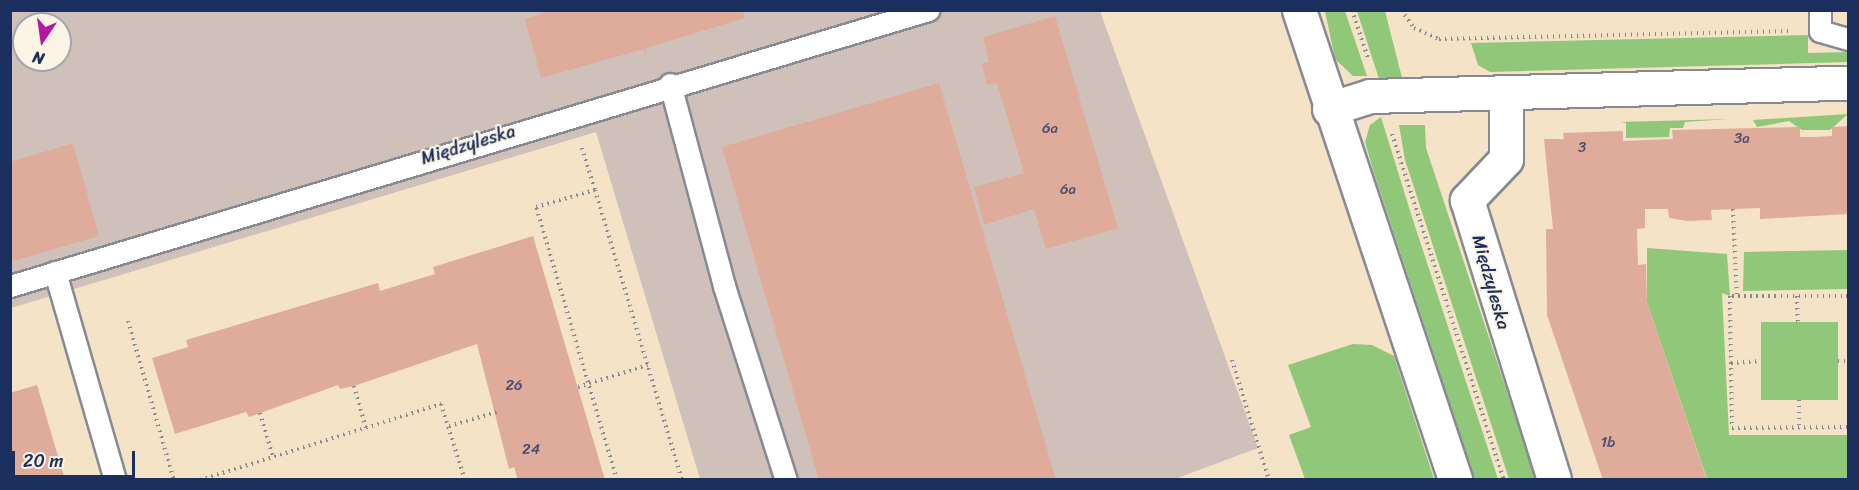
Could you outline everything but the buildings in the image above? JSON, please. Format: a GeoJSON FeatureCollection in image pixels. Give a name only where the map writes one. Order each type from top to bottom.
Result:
{"type":"FeatureCollection","features":[{"type":"Feature","properties":{"kind":"street"},"geometry":{"type":"LineString","coordinates":[[1299,10],[1329,110],[1455,480]]}},
{"type":"Feature","properties":{"kind":"street"},"geometry":{"type":"LineString","coordinates":[[1329,110],[1380,96],[1848,83]]}},
{"type":"Feature","properties":{"kind":"street","name":"Międzyleska"},"geometry":{"type":"LineString","coordinates":[[1506,93],[1506,159],[1467,200],[1554,480]]}},
{"type":"Feature","properties":{"kind":"lane","name":"Międzyleska"},"geometry":{"type":"LineString","coordinates":[[10,286],[571,113],[928,10]]}},
{"type":"Feature","properties":{"kind":"lane"},"geometry":{"type":"LineString","coordinates":[[1820,21],[1848,39]]}},
{"type":"Feature","properties":{"kind":"lane"},"geometry":{"type":"LineString","coordinates":[[670,84],[724,286],[786,480]]}},
{"type":"Feature","properties":{"kind":"lane"},"geometry":{"type":"LineString","coordinates":[[55,272],[115,480]]}},
{"type":"Feature","properties":{"kind":"path"},"geometry":{"type":"LineString","coordinates":[[1352,10],[1504,480]]}},
{"type":"Feature","properties":{"kind":"path"},"geometry":{"type":"LineString","coordinates":[[1401,10],[1414,28],[1439,39],[1820,21]]}},
{"type":"Feature","properties":{"kind":"path"},"geometry":{"type":"LineString","coordinates":[[571,113],[682,480]]}},
{"type":"Feature","properties":{"kind":"path"},"geometry":{"type":"LineString","coordinates":[[595,190],[536,207],[616,480]]}},
{"type":"Feature","properties":{"kind":"path"},"geometry":{"type":"LineString","coordinates":[[1733,209],[1737,296]]}},
{"type":"Feature","properties":{"kind":"path"},"geometry":{"type":"LineString","coordinates":[[1848,296],[1731,296],[1732,428],[1848,427]]}},
{"type":"Feature","properties":{"kind":"path"},"geometry":{"type":"LineString","coordinates":[[1797,296],[1798,322]]}},
{"type":"Feature","properties":{"kind":"path"},"geometry":{"type":"LineString","coordinates":[[128,321],[174,480]]}},
{"type":"Feature","properties":{"kind":"path"},"geometry":{"type":"LineString","coordinates":[[1232,360],[1269,480]]}},
{"type":"Feature","properties":{"kind":"path"},"geometry":{"type":"LineString","coordinates":[[1731,363],[1759,361]]}},
{"type":"Feature","properties":{"kind":"path"},"geometry":{"type":"LineString","coordinates":[[1838,361],[1848,361]]}},
{"type":"Feature","properties":{"kind":"path"},"geometry":{"type":"LineString","coordinates":[[578,387],[648,365]]}},
{"type":"Feature","properties":{"kind":"path"},"geometry":{"type":"LineString","coordinates":[[354,386],[366,428]]}},
{"type":"Feature","properties":{"kind":"path"},"geometry":{"type":"LineString","coordinates":[[1799,400],[1799,428]]}},
{"type":"Feature","properties":{"kind":"path"},"geometry":{"type":"LineString","coordinates":[[200,480],[441,404],[465,480]]}},
{"type":"Feature","properties":{"kind":"path"},"geometry":{"type":"LineString","coordinates":[[449,426],[497,412]]}},
{"type":"Feature","properties":{"kind":"path"},"geometry":{"type":"LineString","coordinates":[[260,413],[273,457]]}},
{"type":"Feature","properties":{"kind":"shaded area"},"geometry":{"type":"Polygon","coordinates":[[[11,11],[1100,11],[1258,448],[1175,479],[700,479],[596,132],[11,308],[11,11]]]}},
{"type":"Feature","properties":{"kind":"green space"},"geometry":{"type":"Polygon","coordinates":[[[1325,11],[1345,11],[1367,76],[1353,76],[1335,59],[1325,11]]]}},
{"type":"Feature","properties":{"kind":"green space"},"geometry":{"type":"Polygon","coordinates":[[[1357,11],[1385,11],[1402,78],[1379,79],[1357,11]]]}},
{"type":"Feature","properties":{"kind":"green space"},"geometry":{"type":"Polygon","coordinates":[[[1808,35],[1808,53],[1848,52],[1848,62],[1490,72],[1478,65],[1471,43],[1808,35]]]}},
{"type":"Feature","properties":{"kind":"green space"},"geometry":{"type":"Polygon","coordinates":[[[1848,114],[1830,130],[1802,130],[1789,121],[1757,127],[1753,120],[1848,114]]]}},
{"type":"Feature","properties":{"kind":"green space"},"geometry":{"type":"Polygon","coordinates":[[[1381,117],[1498,479],[1475,479],[1374,173],[1365,142],[1370,125],[1381,117]]]}},
{"type":"Feature","properties":{"kind":"green space"},"geometry":{"type":"Polygon","coordinates":[[[1729,119],[1685,122],[1683,128],[1670,128],[1669,137],[1626,138],[1626,123],[1621,122],[1729,119]]]}},
{"type":"Feature","properties":{"kind":"green space"},"geometry":{"type":"Polygon","coordinates":[[[1399,125],[1425,125],[1426,148],[1536,479],[1509,479],[1405,160],[1399,125]]]}},
{"type":"Feature","properties":{"kind":"green space"},"geometry":{"type":"Polygon","coordinates":[[[1647,248],[1727,254],[1730,296],[1722,293],[1729,435],[1848,435],[1848,479],[1707,479],[1647,302],[1647,248]]]}},
{"type":"Feature","properties":{"kind":"green space"},"geometry":{"type":"Polygon","coordinates":[[[1848,250],[1848,289],[1743,291],[1744,252],[1848,250]]]}},
{"type":"Feature","properties":{"kind":"green space"},"geometry":{"type":"Polygon","coordinates":[[[1761,322],[1838,322],[1838,400],[1761,400],[1761,322]]]}},
{"type":"Feature","properties":{"kind":"green space"},"geometry":{"type":"Polygon","coordinates":[[[1353,344],[1372,345],[1394,356],[1434,479],[1305,479],[1289,435],[1311,427],[1288,365],[1353,344]]]}}]}
